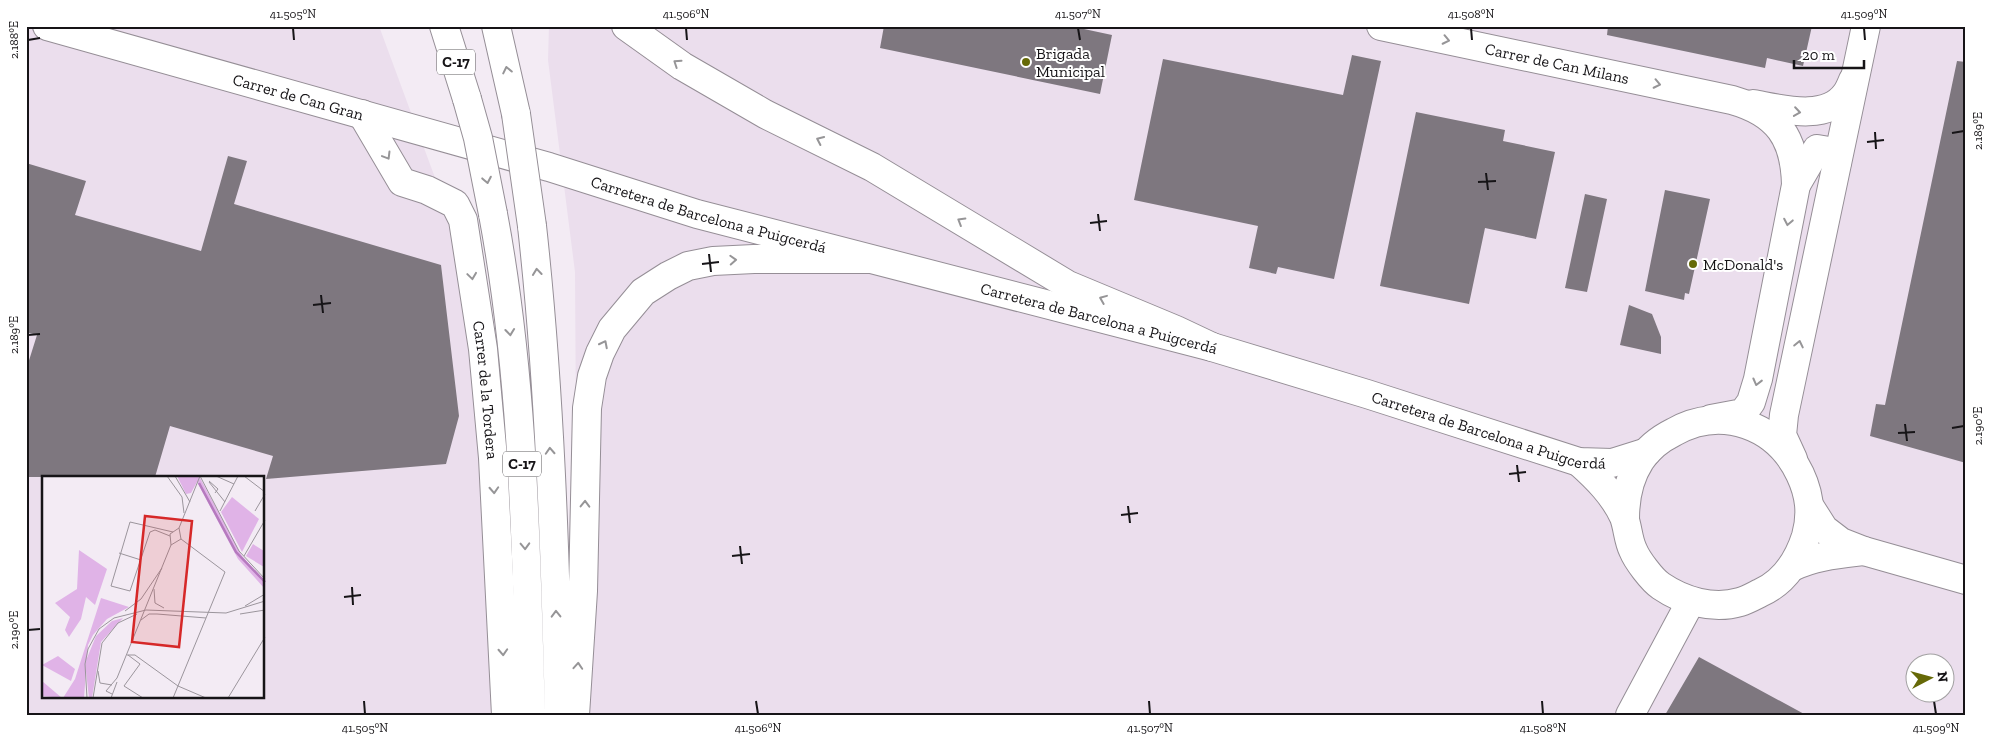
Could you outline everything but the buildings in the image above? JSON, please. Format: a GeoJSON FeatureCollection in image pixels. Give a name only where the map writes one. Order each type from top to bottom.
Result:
{"type":"FeatureCollection","features":[{"type":"Feature","properties":{"kind":"main road","name":"Carrer de Can Gran"},"geometry":{"type":"LineString","coordinates":[[47,26],[550,168]]}},
{"type":"Feature","properties":{"kind":"main road","name":"C-17"},"geometry":{"type":"LineString","coordinates":[[444,26],[478,138],[503,271],[517,400],[523,482],[531,715]]}},
{"type":"Feature","properties":{"kind":"main road","name":"C-17"},"geometry":{"type":"LineString","coordinates":[[496,26],[516,114],[532,226],[546,365],[556,589],[559,715]]}},
{"type":"Feature","properties":{"kind":"main road"},"geometry":{"type":"LineString","coordinates":[[626,26],[682,66],[765,114],[872,167],[1068,284],[1212,347]]}},
{"type":"Feature","properties":{"kind":"main road","name":"Carrer de Can Milans"},"geometry":{"type":"LineString","coordinates":[[1381,26],[1732,100],[1805,113],[1830,107],[1845,96],[1855,77]]}},
{"type":"Feature","properties":{"kind":"main road","name":"Carrer de Can Milans"},"geometry":{"type":"LineString","coordinates":[[1810,507],[1807,487],[1782,435],[1784,415],[1866,26]]}},
{"type":"Feature","properties":{"kind":"main road","name":"Carrer de Can Milans"},"geometry":{"type":"LineString","coordinates":[[1708,420],[1743,413],[1751,402],[1758,379],[1796,185],[1796,164],[1782,130],[1753,106],[1732,100]]}},
{"type":"Feature","properties":{"kind":"main road","name":"Carrer de la Tordera"},"geometry":{"type":"LineString","coordinates":[[362,114],[402,182],[426,190],[455,204],[464,220],[483,349],[493,458],[506,715]]}},
{"type":"Feature","properties":{"kind":"main road","name":"Carrer de Can Milans"},"geometry":{"type":"LineString","coordinates":[[1796,185],[1817,148],[1830,151],[1837,162]]}},
{"type":"Feature","properties":{"kind":"main road","name":"Carretera de Barcelona a Puigcerdá"},"geometry":{"type":"LineString","coordinates":[[550,168],[697,214],[1212,347],[1579,462],[1612,463],[1647,452]]}},
{"type":"Feature","properties":{"kind":"main road"},"geometry":{"type":"LineString","coordinates":[[575,715],[583,591],[587,408],[592,376],[600,353],[612,329],[643,292],[688,266],[713,261],[868,259]]}},
{"type":"Feature","properties":{"kind":"main road"},"geometry":{"type":"LineString","coordinates":[[1625,519],[1627,492],[1639,462],[1660,439],[1687,424],[1722,419],[1752,426],[1772,437],[1793,459]]}},
{"type":"Feature","properties":{"kind":"main road"},"geometry":{"type":"LineString","coordinates":[[1579,462],[1604,486],[1616,502],[1625,519],[1633,551],[1652,578],[1660,586],[1691,601],[1724,605],[1740,602],[1771,588],[1792,567],[1800,554],[1809,524],[1810,507]]}},
{"type":"Feature","properties":{"kind":"main road"},"geometry":{"type":"LineString","coordinates":[[1810,507],[1824,529],[1841,542],[1864,551],[1966,580]]}},
{"type":"Feature","properties":{"kind":"main road"},"geometry":{"type":"LineString","coordinates":[[1792,567],[1803,562],[1830,556],[1864,551]]}},
{"type":"Feature","properties":{"kind":"main road"},"geometry":{"type":"LineString","coordinates":[[1630,715],[1691,601]]}},
{"type":"Feature","properties":{"kind":"shaded area"},"geometry":{"type":"Polygon","coordinates":[[[26,26],[379,26],[458,240],[485,481],[498,715],[26,715],[26,26]]]}},
{"type":"Feature","properties":{"kind":"shaded area"},"geometry":{"type":"Polygon","coordinates":[[[549,26],[1966,26],[1966,715],[586,715],[576,429],[575,272],[548,60],[549,26]]]}},
{"type":"Feature","properties":{"kind":"place","name":"Brigada Municipal"},"geometry":{"type":"Point","coordinates":[1026,62]}},
{"type":"Feature","properties":{"kind":"place","name":"McDonald's"},"geometry":{"type":"Point","coordinates":[1693,264]}}]}
